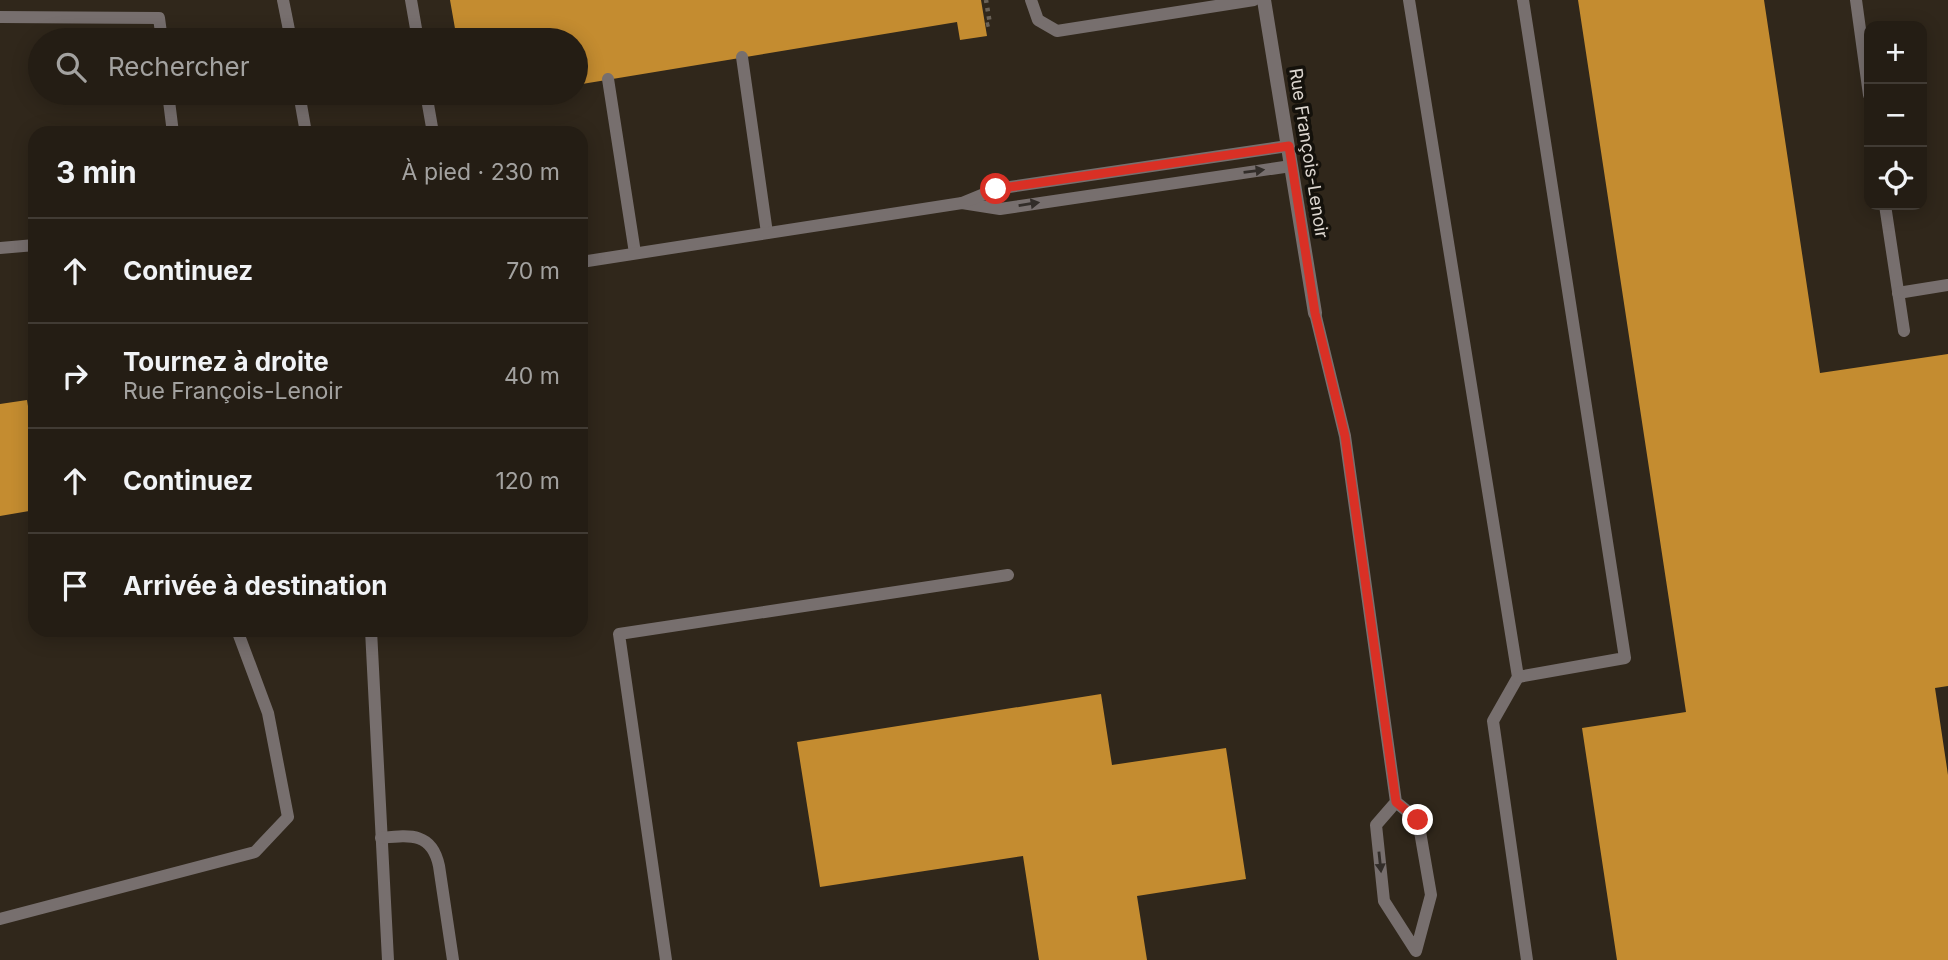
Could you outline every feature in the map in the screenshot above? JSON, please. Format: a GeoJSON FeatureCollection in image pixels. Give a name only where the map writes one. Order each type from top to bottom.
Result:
{"type":"FeatureCollection","features":[{"type":"Feature","properties":{"kind":"street","name":"Rue François-Lenoir"},"geometry":{"type":"LineString","coordinates":[[1264,0],[1315,313]]}},
{"type":"Feature","properties":{"kind":"lane"},"geometry":{"type":"LineString","coordinates":[[283,0],[289,28]]}},
{"type":"Feature","properties":{"kind":"lane"},"geometry":{"type":"LineString","coordinates":[[411,0],[416,28]]}},
{"type":"Feature","properties":{"kind":"lane"},"geometry":{"type":"LineString","coordinates":[[1031,0],[1038,20],[1058,31],[1254,0]]}},
{"type":"Feature","properties":{"kind":"lane"},"geometry":{"type":"LineString","coordinates":[[1409,0],[1518,677],[1493,721],[1527,960]]}},
{"type":"Feature","properties":{"kind":"lane"},"geometry":{"type":"LineString","coordinates":[[1518,677],[1625,658],[1523,0]]}},
{"type":"Feature","properties":{"kind":"lane"},"geometry":{"type":"LineString","coordinates":[[1856,0],[1867,84]]}},
{"type":"Feature","properties":{"kind":"lane"},"geometry":{"type":"LineString","coordinates":[[0,17],[159,18],[160,28]]}},
{"type":"Feature","properties":{"kind":"lane"},"geometry":{"type":"LineString","coordinates":[[742,57],[767,233]]}},
{"type":"Feature","properties":{"kind":"lane"},"geometry":{"type":"LineString","coordinates":[[608,79],[635,253]]}},
{"type":"Feature","properties":{"kind":"lane"},"geometry":{"type":"LineString","coordinates":[[170,105],[172,126]]}},
{"type":"Feature","properties":{"kind":"lane"},"geometry":{"type":"LineString","coordinates":[[301,105],[305,126]]}},
{"type":"Feature","properties":{"kind":"lane"},"geometry":{"type":"LineString","coordinates":[[428,105],[432,126]]}},
{"type":"Feature","properties":{"kind":"lane"},"geometry":{"type":"LineString","coordinates":[[588,261],[962,203],[996,189],[1289,146]]}},
{"type":"Feature","properties":{"kind":"lane"},"geometry":{"type":"LineString","coordinates":[[962,203],[1000,209],[1291,166]]}},
{"type":"Feature","properties":{"kind":"lane"},"geometry":{"type":"LineString","coordinates":[[1886,210],[1904,331]]}},
{"type":"Feature","properties":{"kind":"lane"},"geometry":{"type":"LineString","coordinates":[[0,248],[28,246]]}},
{"type":"Feature","properties":{"kind":"lane"},"geometry":{"type":"LineString","coordinates":[[1898,293],[1948,285]]}},
{"type":"Feature","properties":{"kind":"lane"},"geometry":{"type":"LineString","coordinates":[[1315,313],[1345,436],[1396,802],[1418,820],[1431,895],[1416,956]]}},
{"type":"Feature","properties":{"kind":"lane"},"geometry":{"type":"LineString","coordinates":[[666,960],[619,634],[1007,575]]}},
{"type":"Feature","properties":{"kind":"lane"},"geometry":{"type":"LineString","coordinates":[[0,919],[255,852],[288,817],[268,713],[240,637]]}},
{"type":"Feature","properties":{"kind":"lane"},"geometry":{"type":"LineString","coordinates":[[370,637],[388,960]]}},
{"type":"Feature","properties":{"kind":"lane"},"geometry":{"type":"LineString","coordinates":[[1396,802],[1376,825],[1384,901],[1416,956]]}},
{"type":"Feature","properties":{"kind":"lane"},"geometry":{"type":"LineString","coordinates":[[382,838],[416,837],[424,840],[437,854],[453,960]]}},
{"type":"Feature","properties":{"kind":"path"},"geometry":{"type":"LineString","coordinates":[[986,0],[990,24],[986,25]]}},
{"type":"Feature","properties":{"kind":"building"},"geometry":{"type":"Polygon","coordinates":[[[450,0],[981,0],[987,36],[960,40],[957,22],[588,83],[588,28],[455,28],[450,0]]]}},
{"type":"Feature","properties":{"kind":"building"},"geometry":{"type":"Polygon","coordinates":[[[1578,0],[1764,0],[1820,373],[1948,354],[1948,686],[1935,688],[1948,775],[1948,960],[1617,960],[1582,728],[1686,712],[1578,0]]]}},
{"type":"Feature","properties":{"kind":"building"},"geometry":{"type":"Polygon","coordinates":[[[27,400],[28,511],[0,516],[0,404],[27,400]]]}},
{"type":"Feature","properties":{"kind":"building"},"geometry":{"type":"Polygon","coordinates":[[[1101,694],[1112,765],[1226,748],[1246,879],[1137,896],[1147,960],[1039,960],[1023,856],[820,887],[797,742],[1101,694]]]}},
{"type":"Feature","properties":{"kind":"route"},"geometry":{"type":"LineString","coordinates":[[996,189],[1289,146],[1315,313],[1345,436],[1396,802],[1418,820]]}}]}
